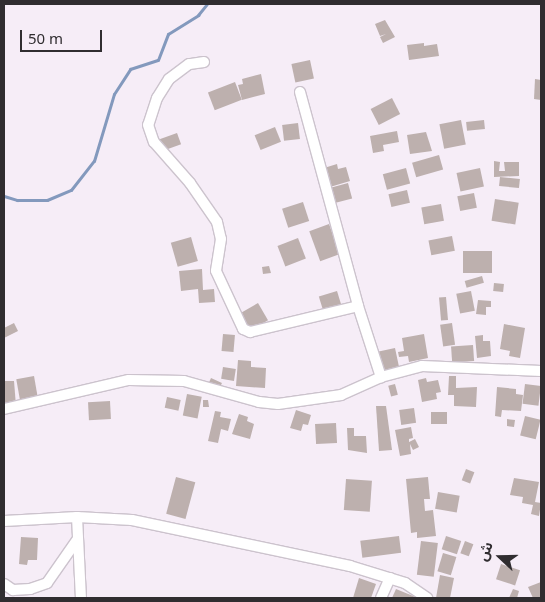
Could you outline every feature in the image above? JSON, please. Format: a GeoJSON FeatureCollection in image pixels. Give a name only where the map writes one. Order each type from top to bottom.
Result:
{"type":"FeatureCollection","features":[{"type":"Feature","properties":{"kind":"street"},"geometry":{"type":"LineString","coordinates":[[204,62],[189,64],[169,79],[157,98],[148,126],[149,133],[217,222],[221,246],[216,271],[243,329],[250,332],[358,306]]}},
{"type":"Feature","properties":{"kind":"street"},"geometry":{"type":"LineString","coordinates":[[300,92],[358,306],[381,377]]}},
{"type":"Feature","properties":{"kind":"street"},"geometry":{"type":"LineString","coordinates":[[4,410],[129,380],[184,381],[252,400],[278,404],[341,395],[381,377],[436,365],[541,371]]}},
{"type":"Feature","properties":{"kind":"street"},"geometry":{"type":"LineString","coordinates":[[77,518],[80,598]]}},
{"type":"Feature","properties":{"kind":"street"},"geometry":{"type":"LineString","coordinates":[[4,521],[77,518],[132,520],[350,566],[390,578],[421,591],[427,598]]}},
{"type":"Feature","properties":{"kind":"street"},"geometry":{"type":"LineString","coordinates":[[4,584],[14,590],[30,589],[47,583],[77,540]]}},
{"type":"Feature","properties":{"kind":"street"},"geometry":{"type":"LineString","coordinates":[[381,598],[390,578]]}},
{"type":"Feature","properties":{"kind":"building"},"geometry":{"type":"Polygon","coordinates":[[[385,20],[395,37],[383,43],[380,37],[386,34],[380,36],[375,24],[385,20]]]}},
{"type":"Feature","properties":{"kind":"building"},"geometry":{"type":"Polygon","coordinates":[[[424,43],[424,46],[437,44],[439,56],[409,60],[407,45],[424,43]]]}},
{"type":"Feature","properties":{"kind":"building"},"geometry":{"type":"Polygon","coordinates":[[[310,60],[314,79],[295,83],[291,64],[310,60]]]}},
{"type":"Feature","properties":{"kind":"building"},"geometry":{"type":"Polygon","coordinates":[[[261,74],[265,94],[242,100],[238,85],[243,84],[242,79],[261,74]]]}},
{"type":"Feature","properties":{"kind":"building"},"geometry":{"type":"Polygon","coordinates":[[[535,79],[541,80],[541,100],[534,99],[535,79]]]}},
{"type":"Feature","properties":{"kind":"building"},"geometry":{"type":"Polygon","coordinates":[[[235,82],[242,100],[215,110],[208,92],[235,82]]]}},
{"type":"Feature","properties":{"kind":"building"},"geometry":{"type":"Polygon","coordinates":[[[392,98],[400,114],[379,125],[371,109],[392,98]]]}},
{"type":"Feature","properties":{"kind":"building"},"geometry":{"type":"Polygon","coordinates":[[[461,120],[466,145],[444,149],[439,124],[461,120]]]}},
{"type":"Feature","properties":{"kind":"building"},"geometry":{"type":"Polygon","coordinates":[[[484,120],[485,129],[467,131],[466,122],[484,120]]]}},
{"type":"Feature","properties":{"kind":"building"},"geometry":{"type":"Polygon","coordinates":[[[298,123],[300,139],[284,141],[282,125],[298,123]]]}},
{"type":"Feature","properties":{"kind":"building"},"geometry":{"type":"Polygon","coordinates":[[[275,127],[281,142],[261,150],[255,135],[275,127]]]}},
{"type":"Feature","properties":{"kind":"building"},"geometry":{"type":"Polygon","coordinates":[[[397,131],[399,142],[383,145],[384,151],[373,153],[370,136],[397,131]]]}},
{"type":"Feature","properties":{"kind":"building"},"geometry":{"type":"Polygon","coordinates":[[[426,132],[432,151],[410,154],[407,135],[426,132]]]}},
{"type":"Feature","properties":{"kind":"building"},"geometry":{"type":"Polygon","coordinates":[[[177,133],[181,144],[162,151],[158,140],[177,133]]]}},
{"type":"Feature","properties":{"kind":"building"},"geometry":{"type":"Polygon","coordinates":[[[439,155],[443,169],[416,177],[412,163],[439,155]]]}},
{"type":"Feature","properties":{"kind":"building"},"geometry":{"type":"Polygon","coordinates":[[[494,161],[500,162],[499,171],[505,171],[504,162],[519,162],[519,176],[494,177],[494,161]]]}},
{"type":"Feature","properties":{"kind":"building"},"geometry":{"type":"Polygon","coordinates":[[[337,164],[338,169],[346,167],[350,181],[330,187],[324,168],[337,164]]]}},
{"type":"Feature","properties":{"kind":"building"},"geometry":{"type":"Polygon","coordinates":[[[406,168],[410,183],[387,190],[383,174],[406,168]]]}},
{"type":"Feature","properties":{"kind":"building"},"geometry":{"type":"Polygon","coordinates":[[[480,168],[484,187],[460,192],[457,173],[480,168]]]}},
{"type":"Feature","properties":{"kind":"building"},"geometry":{"type":"Polygon","coordinates":[[[500,177],[520,179],[519,188],[499,186],[500,177]]]}},
{"type":"Feature","properties":{"kind":"building"},"geometry":{"type":"Polygon","coordinates":[[[348,183],[352,198],[334,203],[330,188],[348,183]]]}},
{"type":"Feature","properties":{"kind":"building"},"geometry":{"type":"Polygon","coordinates":[[[407,190],[410,203],[391,207],[388,194],[407,190]]]}},
{"type":"Feature","properties":{"kind":"building"},"geometry":{"type":"Polygon","coordinates":[[[474,193],[477,208],[460,211],[457,196],[474,193]]]}},
{"type":"Feature","properties":{"kind":"building"},"geometry":{"type":"Polygon","coordinates":[[[495,199],[519,203],[515,224],[492,221],[495,199]]]}},
{"type":"Feature","properties":{"kind":"building"},"geometry":{"type":"Polygon","coordinates":[[[303,202],[309,221],[288,228],[282,209],[303,202]]]}},
{"type":"Feature","properties":{"kind":"building"},"geometry":{"type":"Polygon","coordinates":[[[441,204],[444,221],[424,224],[421,207],[441,204]]]}},
{"type":"Feature","properties":{"kind":"building"},"geometry":{"type":"Polygon","coordinates":[[[329,224],[340,254],[320,261],[309,231],[329,224]]]}},
{"type":"Feature","properties":{"kind":"building"},"geometry":{"type":"Polygon","coordinates":[[[452,236],[455,251],[431,255],[428,241],[452,236]]]}},
{"type":"Feature","properties":{"kind":"building"},"geometry":{"type":"Polygon","coordinates":[[[191,237],[198,261],[178,267],[171,243],[191,237]]]}},
{"type":"Feature","properties":{"kind":"building"},"geometry":{"type":"Polygon","coordinates":[[[298,238],[306,259],[285,266],[277,246],[298,238]]]}},
{"type":"Feature","properties":{"kind":"building"},"geometry":{"type":"Polygon","coordinates":[[[463,251],[492,251],[492,273],[463,273],[463,251]]]}},
{"type":"Feature","properties":{"kind":"building"},"geometry":{"type":"Polygon","coordinates":[[[269,266],[271,273],[263,274],[262,267],[269,266]]]}},
{"type":"Feature","properties":{"kind":"building"},"geometry":{"type":"Polygon","coordinates":[[[202,269],[203,290],[214,289],[215,302],[199,303],[198,289],[181,291],[179,271],[202,269]]]}},
{"type":"Feature","properties":{"kind":"building"},"geometry":{"type":"Polygon","coordinates":[[[482,276],[484,283],[467,288],[465,281],[482,276]]]}},
{"type":"Feature","properties":{"kind":"building"},"geometry":{"type":"Polygon","coordinates":[[[494,283],[504,284],[503,292],[493,291],[494,283]]]}},
{"type":"Feature","properties":{"kind":"building"},"geometry":{"type":"Polygon","coordinates":[[[337,291],[342,307],[324,313],[319,297],[337,291]]]}},
{"type":"Feature","properties":{"kind":"building"},"geometry":{"type":"Polygon","coordinates":[[[471,291],[475,311],[460,313],[456,294],[471,291]]]}},
{"type":"Feature","properties":{"kind":"building"},"geometry":{"type":"Polygon","coordinates":[[[446,297],[448,320],[441,321],[439,298],[446,297]]]}},
{"type":"Feature","properties":{"kind":"building"},"geometry":{"type":"Polygon","coordinates":[[[478,300],[491,301],[491,307],[486,307],[486,315],[476,314],[478,300]]]}},
{"type":"Feature","properties":{"kind":"building"},"geometry":{"type":"Polygon","coordinates":[[[258,303],[268,320],[249,331],[239,314],[258,303]]]}},
{"type":"Feature","properties":{"kind":"building"},"geometry":{"type":"Polygon","coordinates":[[[14,323],[18,331],[4,338],[4,328],[14,323]]]}},
{"type":"Feature","properties":{"kind":"building"},"geometry":{"type":"Polygon","coordinates":[[[452,323],[455,345],[443,346],[440,325],[452,323]]]}},
{"type":"Feature","properties":{"kind":"building"},"geometry":{"type":"Polygon","coordinates":[[[504,324],[525,328],[520,358],[509,356],[510,351],[500,349],[504,324]]]}},
{"type":"Feature","properties":{"kind":"building"},"geometry":{"type":"Polygon","coordinates":[[[223,334],[235,335],[233,352],[222,351],[223,334]]]}},
{"type":"Feature","properties":{"kind":"building"},"geometry":{"type":"Polygon","coordinates":[[[424,334],[428,358],[409,362],[408,356],[399,357],[398,352],[404,351],[402,338],[424,334]]]}},
{"type":"Feature","properties":{"kind":"building"},"geometry":{"type":"Polygon","coordinates":[[[483,335],[483,341],[490,341],[491,356],[477,358],[475,336],[483,335]]]}},
{"type":"Feature","properties":{"kind":"building"},"geometry":{"type":"Polygon","coordinates":[[[473,345],[474,361],[452,362],[451,347],[473,345]]]}},
{"type":"Feature","properties":{"kind":"building"},"geometry":{"type":"Polygon","coordinates":[[[395,348],[400,371],[381,375],[376,352],[395,348]]]}},
{"type":"Feature","properties":{"kind":"building"},"geometry":{"type":"Polygon","coordinates":[[[238,360],[251,361],[251,367],[266,368],[265,388],[236,386],[238,360]]]}},
{"type":"Feature","properties":{"kind":"building"},"geometry":{"type":"Polygon","coordinates":[[[223,367],[236,369],[234,381],[221,379],[223,367]]]}},
{"type":"Feature","properties":{"kind":"building"},"geometry":{"type":"Polygon","coordinates":[[[34,376],[38,398],[20,401],[16,379],[34,376]]]}},
{"type":"Feature","properties":{"kind":"building"},"geometry":{"type":"Polygon","coordinates":[[[449,376],[456,376],[456,388],[477,387],[476,407],[454,406],[454,395],[448,395],[449,376]]]}},
{"type":"Feature","properties":{"kind":"building"},"geometry":{"type":"Polygon","coordinates":[[[211,378],[222,383],[219,390],[208,385],[211,378]]]}},
{"type":"Feature","properties":{"kind":"building"},"geometry":{"type":"Polygon","coordinates":[[[426,378],[427,382],[438,380],[441,392],[436,393],[437,399],[422,402],[418,380],[426,378]]]}},
{"type":"Feature","properties":{"kind":"building"},"geometry":{"type":"Polygon","coordinates":[[[4,381],[14,381],[16,406],[4,407],[4,381]]]}},
{"type":"Feature","properties":{"kind":"building"},"geometry":{"type":"Polygon","coordinates":[[[395,384],[398,395],[391,396],[388,386],[395,384]]]}},
{"type":"Feature","properties":{"kind":"building"},"geometry":{"type":"Polygon","coordinates":[[[525,384],[541,386],[538,406],[523,404],[525,384]]]}},
{"type":"Feature","properties":{"kind":"building"},"geometry":{"type":"Polygon","coordinates":[[[497,387],[516,389],[516,394],[523,395],[521,411],[502,410],[501,417],[495,416],[497,387]]]}},
{"type":"Feature","properties":{"kind":"building"},"geometry":{"type":"Polygon","coordinates":[[[187,394],[202,397],[198,418],[183,416],[187,394]]]}},
{"type":"Feature","properties":{"kind":"building"},"geometry":{"type":"Polygon","coordinates":[[[167,397],[181,400],[178,411],[165,408],[167,397]]]}},
{"type":"Feature","properties":{"kind":"building"},"geometry":{"type":"Polygon","coordinates":[[[203,400],[208,400],[209,407],[203,407],[203,400]]]}},
{"type":"Feature","properties":{"kind":"building"},"geometry":{"type":"Polygon","coordinates":[[[110,401],[111,419],[89,420],[88,402],[110,401]]]}},
{"type":"Feature","properties":{"kind":"building"},"geometry":{"type":"Polygon","coordinates":[[[376,406],[386,406],[392,450],[379,451],[376,406]]]}},
{"type":"Feature","properties":{"kind":"building"},"geometry":{"type":"Polygon","coordinates":[[[414,408],[416,423],[401,425],[399,410],[414,408]]]}},
{"type":"Feature","properties":{"kind":"building"},"geometry":{"type":"Polygon","coordinates":[[[296,410],[311,415],[308,425],[303,424],[301,431],[290,428],[296,410]]]}},
{"type":"Feature","properties":{"kind":"building"},"geometry":{"type":"Polygon","coordinates":[[[215,411],[221,412],[220,417],[231,419],[228,431],[221,429],[218,443],[208,441],[215,411]]]}},
{"type":"Feature","properties":{"kind":"building"},"geometry":{"type":"Polygon","coordinates":[[[431,412],[447,412],[447,424],[431,424],[431,412]]]}},
{"type":"Feature","properties":{"kind":"building"},"geometry":{"type":"Polygon","coordinates":[[[239,414],[248,417],[247,421],[254,424],[250,439],[232,434],[239,414]]]}},
{"type":"Feature","properties":{"kind":"building"},"geometry":{"type":"Polygon","coordinates":[[[525,416],[541,420],[536,439],[520,435],[525,416]]]}},
{"type":"Feature","properties":{"kind":"building"},"geometry":{"type":"Polygon","coordinates":[[[507,419],[515,420],[514,427],[507,426],[507,419]]]}},
{"type":"Feature","properties":{"kind":"building"},"geometry":{"type":"Polygon","coordinates":[[[336,423],[337,443],[316,444],[315,424],[336,423]]]}},
{"type":"Feature","properties":{"kind":"building"},"geometry":{"type":"Polygon","coordinates":[[[411,427],[413,438],[409,439],[409,442],[415,439],[419,447],[413,450],[410,444],[411,454],[400,456],[395,430],[411,427]]]}},
{"type":"Feature","properties":{"kind":"building"},"geometry":{"type":"Polygon","coordinates":[[[347,428],[354,428],[354,436],[366,436],[367,453],[348,450],[347,428]]]}},
{"type":"Feature","properties":{"kind":"building"},"geometry":{"type":"Polygon","coordinates":[[[466,469],[474,472],[470,483],[462,480],[466,469]]]}},
{"type":"Feature","properties":{"kind":"building"},"geometry":{"type":"Polygon","coordinates":[[[176,477],[195,482],[185,519],[166,514],[176,477]]]}},
{"type":"Feature","properties":{"kind":"building"},"geometry":{"type":"Polygon","coordinates":[[[428,477],[430,499],[424,499],[425,511],[433,510],[436,536],[417,538],[417,532],[411,533],[406,479],[428,477]]]}},
{"type":"Feature","properties":{"kind":"building"},"geometry":{"type":"Polygon","coordinates":[[[514,478],[539,482],[535,502],[541,503],[539,516],[531,514],[533,505],[522,503],[523,497],[510,495],[514,478]]]}},
{"type":"Feature","properties":{"kind":"building"},"geometry":{"type":"Polygon","coordinates":[[[346,479],[372,481],[370,512],[344,510],[346,479]]]}},
{"type":"Feature","properties":{"kind":"building"},"geometry":{"type":"Polygon","coordinates":[[[438,492],[460,496],[457,513],[435,509],[438,492]]]}},
{"type":"Feature","properties":{"kind":"building"},"geometry":{"type":"Polygon","coordinates":[[[399,536],[401,553],[362,558],[360,541],[399,536]]]}},
{"type":"Feature","properties":{"kind":"building"},"geometry":{"type":"Polygon","coordinates":[[[446,536],[461,541],[457,554],[442,549],[446,536]]]}},
{"type":"Feature","properties":{"kind":"building"},"geometry":{"type":"Polygon","coordinates":[[[21,537],[38,538],[37,560],[28,560],[27,565],[19,564],[21,537]]]}},
{"type":"Feature","properties":{"kind":"building"},"geometry":{"type":"Polygon","coordinates":[[[421,541],[438,543],[434,577],[417,575],[421,541]]]}},
{"type":"Feature","properties":{"kind":"building"},"geometry":{"type":"Polygon","coordinates":[[[465,541],[473,544],[469,556],[460,553],[465,541]]]}},
{"type":"Feature","properties":{"kind":"building"},"geometry":{"type":"Polygon","coordinates":[[[443,553],[456,557],[451,575],[437,571],[443,553]]]}},
{"type":"Feature","properties":{"kind":"building"},"geometry":{"type":"Polygon","coordinates":[[[501,564],[520,570],[515,585],[496,579],[501,564]]]}},
{"type":"Feature","properties":{"kind":"building"},"geometry":{"type":"Polygon","coordinates":[[[440,575],[454,578],[450,598],[436,598],[440,575]]]}},
{"type":"Feature","properties":{"kind":"building"},"geometry":{"type":"Polygon","coordinates":[[[359,578],[376,584],[371,598],[353,598],[359,578]]]}},
{"type":"Feature","properties":{"kind":"building"},"geometry":{"type":"Polygon","coordinates":[[[541,582],[541,598],[533,598],[528,587],[541,582]]]}},
{"type":"Feature","properties":{"kind":"building"},"geometry":{"type":"Polygon","coordinates":[[[396,589],[418,598],[392,598],[396,589]]]}},
{"type":"Feature","properties":{"kind":"building"},"geometry":{"type":"Polygon","coordinates":[[[513,589],[519,591],[517,598],[509,598],[513,589]]]}},
{"type":"Feature","properties":{"kind":"waterway"},"geometry":{"type":"LineString","coordinates":[[4,196],[17,200],[47,200],[71,190],[94,161],[114,94],[130,69],[158,60],[168,34],[198,15],[207,4]]}}]}
